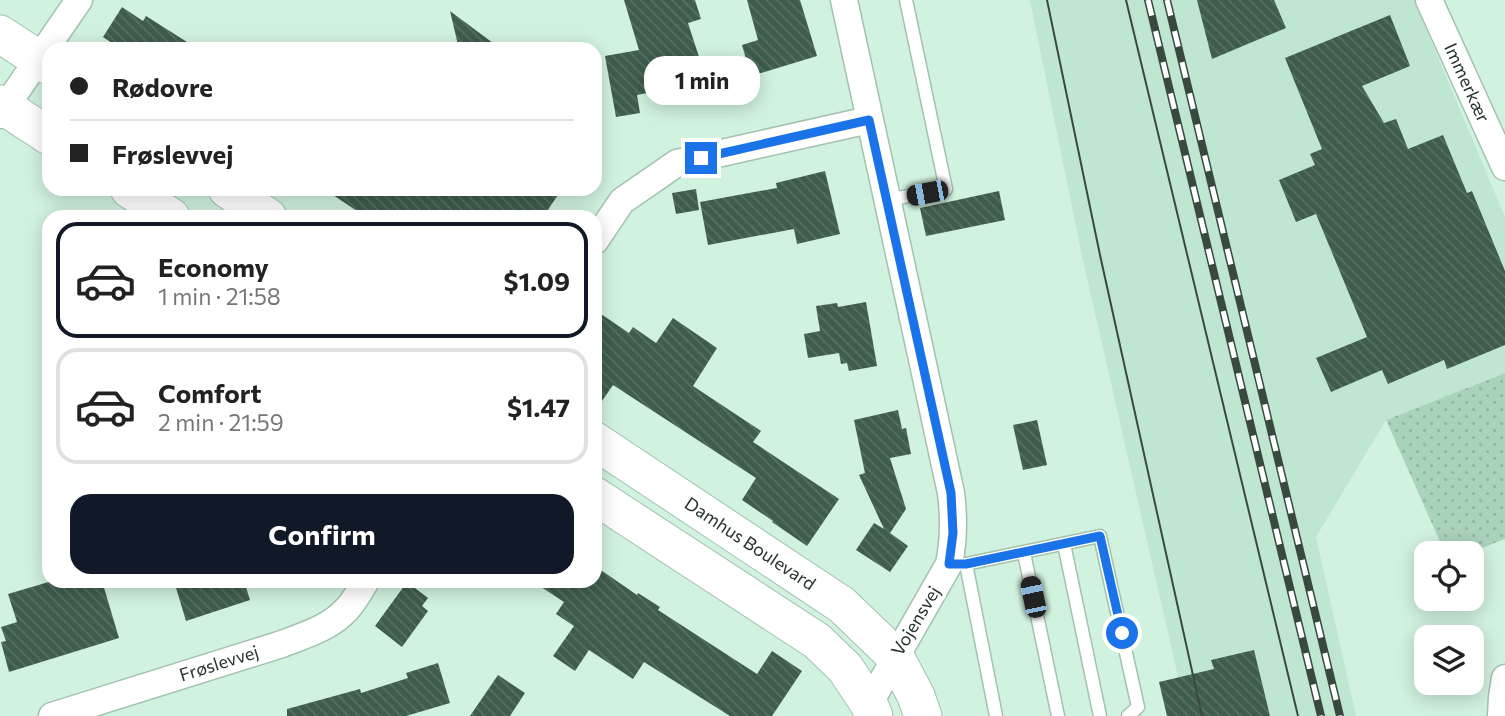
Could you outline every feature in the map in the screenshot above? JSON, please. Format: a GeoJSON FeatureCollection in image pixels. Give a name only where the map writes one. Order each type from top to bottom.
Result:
{"type":"FeatureCollection","features":[{"type":"Feature","properties":{"kind":"street"},"geometry":{"type":"LineString","coordinates":[[56,42],[79,0]]}},
{"type":"Feature","properties":{"kind":"street","name":"Vojensvej"},"geometry":{"type":"LineString","coordinates":[[844,0],[951,493],[957,564],[926,606],[895,656],[872,710]]}},
{"type":"Feature","properties":{"kind":"street","name":"Immerkær"},"geometry":{"type":"LineString","coordinates":[[1429,0],[1505,167]]}},
{"type":"Feature","properties":{"kind":"street"},"geometry":{"type":"LineString","coordinates":[[0,34],[42,62]]}},
{"type":"Feature","properties":{"kind":"street"},"geometry":{"type":"LineString","coordinates":[[42,65],[2,109],[42,132]]}},
{"type":"Feature","properties":{"kind":"street"},"geometry":{"type":"LineString","coordinates":[[602,231],[622,201],[677,163],[869,120]]}},
{"type":"Feature","properties":{"kind":"street"},"geometry":{"type":"LineString","coordinates":[[140,196],[160,210]]}},
{"type":"Feature","properties":{"kind":"street"},"geometry":{"type":"LineString","coordinates":[[237,196],[258,210]]}},
{"type":"Feature","properties":{"kind":"street","name":"Damhus Boulevard"},"geometry":{"type":"LineString","coordinates":[[602,446],[842,605],[895,656],[916,696],[923,716]]}},
{"type":"Feature","properties":{"kind":"street"},"geometry":{"type":"LineString","coordinates":[[602,501],[817,641],[845,668],[872,710]]}},
{"type":"Feature","properties":{"kind":"street","name":"Frøslevvej"},"geometry":{"type":"LineString","coordinates":[[52,716],[318,630],[349,608],[362,588]]}},
{"type":"Feature","properties":{"kind":"street"},"geometry":{"type":"LineString","coordinates":[[1501,716],[1505,678]]}},
{"type":"Feature","properties":{"kind":"lane"},"geometry":{"type":"LineString","coordinates":[[887,200],[946,189],[906,0]]}},
{"type":"Feature","properties":{"kind":"lane"},"geometry":{"type":"LineString","coordinates":[[996,716],[957,564],[1100,536],[1138,707],[1128,716]]}},
{"type":"Feature","properties":{"kind":"lane"},"geometry":{"type":"LineString","coordinates":[[1064,544],[1100,716]]}},
{"type":"Feature","properties":{"kind":"lane"},"geometry":{"type":"LineString","coordinates":[[1024,553],[1058,716]]}},
{"type":"Feature","properties":{"kind":"shaded area"},"geometry":{"type":"Polygon","coordinates":[[[1030,0],[1414,0],[1505,217],[1505,373],[1386,420],[1316,537],[1356,716],[1187,716],[1082,256],[1030,0]]]}},
{"type":"Feature","properties":{"kind":"shaded area"},"geometry":{"type":"Polygon","coordinates":[[[1505,373],[1505,539],[1484,547],[1484,541],[1440,541],[1386,420],[1505,373]]]}},
{"type":"Feature","properties":{"kind":"building"},"geometry":{"type":"Polygon","coordinates":[[[624,0],[695,0],[701,19],[688,23],[700,60],[690,63],[690,68],[645,81],[647,93],[637,95],[640,113],[616,117],[605,56],[639,50],[624,0]]]}},
{"type":"Feature","properties":{"kind":"building"},"geometry":{"type":"Polygon","coordinates":[[[747,0],[800,0],[817,56],[751,76],[742,45],[758,40],[747,0]]]}},
{"type":"Feature","properties":{"kind":"building"},"geometry":{"type":"Polygon","coordinates":[[[1197,0],[1274,0],[1286,28],[1212,59],[1197,0]]]}},
{"type":"Feature","properties":{"kind":"building"},"geometry":{"type":"Polygon","coordinates":[[[122,7],[143,21],[146,16],[187,42],[110,42],[103,37],[122,7]]]}},
{"type":"Feature","properties":{"kind":"building"},"geometry":{"type":"Polygon","coordinates":[[[450,11],[492,42],[457,42],[450,11]]]}},
{"type":"Feature","properties":{"kind":"building"},"geometry":{"type":"Polygon","coordinates":[[[1390,15],[1410,66],[1362,86],[1384,123],[1396,119],[1408,149],[1443,135],[1467,193],[1472,191],[1505,271],[1505,345],[1447,369],[1444,360],[1388,384],[1382,370],[1331,392],[1316,358],[1367,337],[1316,214],[1296,222],[1279,180],[1315,165],[1310,154],[1322,149],[1285,58],[1390,15]]]}},
{"type":"Feature","properties":{"kind":"building"},"geometry":{"type":"Polygon","coordinates":[[[825,171],[840,234],[797,244],[794,229],[708,245],[700,202],[777,188],[776,183],[825,171]]]}},
{"type":"Feature","properties":{"kind":"building"},"geometry":{"type":"Polygon","coordinates":[[[696,189],[699,210],[676,214],[672,193],[696,189]]]}},
{"type":"Feature","properties":{"kind":"building"},"geometry":{"type":"Polygon","coordinates":[[[999,191],[1005,220],[926,236],[920,208],[999,191]]]}},
{"type":"Feature","properties":{"kind":"building"},"geometry":{"type":"Polygon","coordinates":[[[334,196],[557,196],[548,210],[356,210],[334,196]]]}},
{"type":"Feature","properties":{"kind":"building"},"geometry":{"type":"Polygon","coordinates":[[[866,302],[877,366],[849,371],[847,363],[841,364],[839,353],[808,358],[804,334],[820,331],[816,306],[837,303],[838,307],[866,302]]]}},
{"type":"Feature","properties":{"kind":"building"},"geometry":{"type":"Polygon","coordinates":[[[602,315],[629,333],[633,327],[656,343],[673,318],[717,348],[693,386],[761,431],[753,442],[839,499],[807,546],[742,500],[756,478],[613,385],[602,401],[602,315]]]}},
{"type":"Feature","properties":{"kind":"building"},"geometry":{"type":"Polygon","coordinates":[[[898,410],[902,429],[906,428],[911,454],[890,458],[906,509],[890,533],[908,546],[890,572],[856,550],[874,523],[884,529],[859,475],[865,473],[854,420],[898,410]]]}},
{"type":"Feature","properties":{"kind":"building"},"geometry":{"type":"Polygon","coordinates":[[[1037,420],[1047,465],[1023,470],[1013,425],[1037,420]]]}},
{"type":"Feature","properties":{"kind":"building"},"geometry":{"type":"Polygon","coordinates":[[[602,571],[757,674],[772,651],[802,671],[772,716],[730,716],[644,662],[633,679],[589,650],[575,671],[553,656],[574,626],[556,614],[564,602],[543,588],[602,588],[602,571]]]}},
{"type":"Feature","properties":{"kind":"building"},"geometry":{"type":"Polygon","coordinates":[[[42,584],[42,588],[104,588],[119,638],[9,672],[1,642],[6,641],[1,627],[17,622],[8,594],[42,584]]]}},
{"type":"Feature","properties":{"kind":"building"},"geometry":{"type":"Polygon","coordinates":[[[176,588],[246,588],[250,600],[186,621],[176,588]]]}},
{"type":"Feature","properties":{"kind":"building"},"geometry":{"type":"Polygon","coordinates":[[[403,588],[415,588],[428,598],[422,606],[428,611],[402,647],[375,626],[403,588]]]}},
{"type":"Feature","properties":{"kind":"building"},"geometry":{"type":"Polygon","coordinates":[[[1254,650],[1270,716],[1167,716],[1159,682],[1214,669],[1211,660],[1254,650]]]}},
{"type":"Feature","properties":{"kind":"building"},"geometry":{"type":"Polygon","coordinates":[[[438,663],[450,703],[406,716],[287,716],[287,709],[360,689],[361,693],[408,678],[406,673],[438,663]]]}},
{"type":"Feature","properties":{"kind":"building"},"geometry":{"type":"Polygon","coordinates":[[[498,675],[525,693],[510,716],[470,716],[498,675]]]}},
{"type":"Feature","properties":{"kind":"tram line"},"geometry":{"type":"LineString","coordinates":[[1047,0],[1100,255],[1202,716]]}},
{"type":"Feature","properties":{"kind":"tram line"},"geometry":{"type":"LineString","coordinates":[[1126,0],[1298,716]]}},
{"type":"Feature","properties":{"kind":"railway"},"geometry":{"type":"LineString","coordinates":[[1148,0],[1321,716]]}},
{"type":"Feature","properties":{"kind":"railway"},"geometry":{"type":"LineString","coordinates":[[1167,0],[1340,716]]}},
{"type":"Feature","properties":{"kind":"route"},"geometry":{"type":"LineString","coordinates":[[701,158],[869,120],[951,493],[953,533],[949,564],[966,564],[1100,536],[1122,633]]}}]}
